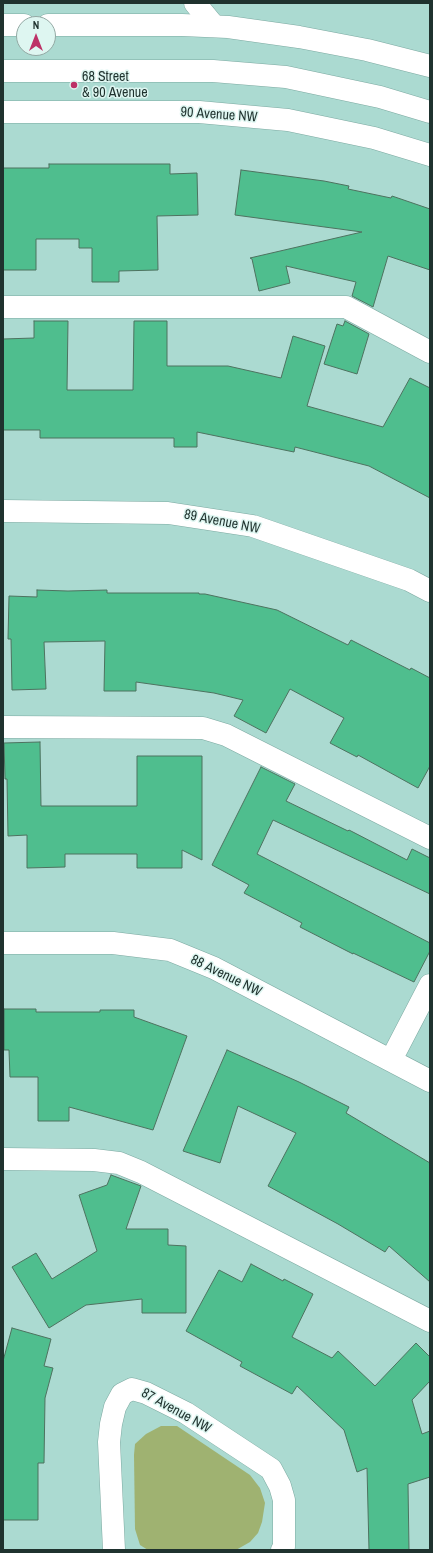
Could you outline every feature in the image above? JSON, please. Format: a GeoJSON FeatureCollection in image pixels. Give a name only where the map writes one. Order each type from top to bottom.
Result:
{"type":"FeatureCollection","features":[{"type":"Feature","properties":{"kind":"street"},"geometry":{"type":"LineString","coordinates":[[196,3],[214,26]]}},
{"type":"Feature","properties":{"kind":"street"},"geometry":{"type":"LineString","coordinates":[[214,3],[214,26]]}},
{"type":"Feature","properties":{"kind":"street"},"geometry":{"type":"LineString","coordinates":[[3,25],[16,25]]}},
{"type":"Feature","properties":{"kind":"street"},"geometry":{"type":"LineString","coordinates":[[56,25],[214,26],[299,37],[367,50],[430,66]]}},
{"type":"Feature","properties":{"kind":"street"},"geometry":{"type":"LineString","coordinates":[[3,71],[212,71],[286,77],[380,97],[430,112]]}},
{"type":"Feature","properties":{"kind":"street","name":"90 Avenue NW"},"geometry":{"type":"LineString","coordinates":[[3,112],[198,112],[288,120],[374,138],[430,154]]}},
{"type":"Feature","properties":{"kind":"street"},"geometry":{"type":"LineString","coordinates":[[3,307],[346,308],[430,352]]}},
{"type":"Feature","properties":{"kind":"street","name":"89 Avenue NW"},"geometry":{"type":"LineString","coordinates":[[3,511],[168,513],[253,526],[409,580],[430,591]]}},
{"type":"Feature","properties":{"kind":"street"},"geometry":{"type":"LineString","coordinates":[[3,727],[203,728],[226,735],[430,838]]}},
{"type":"Feature","properties":{"kind":"street","name":"88 Avenue NW"},"geometry":{"type":"LineString","coordinates":[[3,943],[113,943],[170,950],[214,968],[430,1081]]}},
{"type":"Feature","properties":{"kind":"street"},"geometry":{"type":"LineString","coordinates":[[391,1060],[430,985]]}},
{"type":"Feature","properties":{"kind":"street"},"geometry":{"type":"LineString","coordinates":[[3,1159],[94,1160],[119,1163],[141,1172],[430,1321]]}},
{"type":"Feature","properties":{"kind":"street","name":"87 Avenue NW"},"geometry":{"type":"LineString","coordinates":[[114,1550],[109,1442],[111,1424],[115,1407],[122,1394],[132,1390],[146,1393],[186,1414],[271,1469],[280,1486],[284,1500],[284,1547],[282,1550]]}},
{"type":"Feature","properties":{"kind":"green space"},"geometry":{"type":"Polygon","coordinates":[[[161,1426],[177,1426],[250,1475],[260,1488],[265,1503],[262,1522],[258,1533],[250,1542],[236,1550],[148,1550],[140,1545],[135,1529],[135,1444],[146,1434],[161,1426]]]}},
{"type":"Feature","properties":{"kind":"building"},"geometry":{"type":"Polygon","coordinates":[[[49,164],[170,164],[170,174],[197,173],[198,215],[157,216],[158,270],[119,271],[119,282],[92,282],[92,248],[79,248],[79,239],[36,239],[36,270],[3,270],[3,168],[49,168],[49,164]]]}},
{"type":"Feature","properties":{"kind":"building"},"geometry":{"type":"Polygon","coordinates":[[[241,170],[324,181],[349,186],[348,189],[391,198],[392,196],[430,209],[430,270],[388,256],[373,307],[352,296],[356,282],[286,266],[290,283],[259,291],[252,259],[250,258],[362,232],[235,215],[241,170]]]}},
{"type":"Feature","properties":{"kind":"building"},"geometry":{"type":"Polygon","coordinates":[[[34,321],[68,321],[67,390],[133,390],[134,321],[167,321],[167,366],[228,366],[281,378],[293,336],[325,346],[307,406],[383,427],[410,378],[430,388],[430,498],[369,466],[295,447],[294,452],[197,432],[197,447],[174,447],[174,438],[40,438],[40,430],[3,430],[3,339],[34,338],[34,321]]]}},
{"type":"Feature","properties":{"kind":"building"},"geometry":{"type":"Polygon","coordinates":[[[345,321],[369,334],[357,374],[324,364],[337,324],[343,326],[345,321]]]}},
{"type":"Feature","properties":{"kind":"building"},"geometry":{"type":"Polygon","coordinates":[[[37,590],[107,590],[107,593],[199,593],[277,610],[348,645],[351,640],[410,670],[411,668],[430,678],[430,766],[418,788],[358,755],[357,757],[330,743],[344,718],[290,689],[266,733],[234,716],[243,700],[214,693],[136,682],[136,691],[104,691],[105,641],[44,642],[46,689],[12,690],[11,639],[8,639],[9,596],[37,597],[37,590]]]}},
{"type":"Feature","properties":{"kind":"building"},"geometry":{"type":"Polygon","coordinates":[[[40,742],[41,806],[137,806],[137,756],[202,756],[202,860],[182,850],[182,868],[137,868],[137,854],[65,854],[65,867],[27,868],[27,835],[8,836],[7,779],[5,779],[4,743],[40,742]]]}},
{"type":"Feature","properties":{"kind":"building"},"geometry":{"type":"Polygon","coordinates":[[[261,767],[295,784],[286,801],[348,831],[349,830],[407,860],[412,849],[430,858],[430,894],[273,820],[257,854],[430,943],[430,951],[414,982],[353,954],[300,927],[302,923],[244,893],[249,885],[212,865],[261,767]]]}},
{"type":"Feature","properties":{"kind":"building"},"geometry":{"type":"Polygon","coordinates":[[[4,1009],[36,1009],[36,1012],[100,1012],[100,1010],[134,1010],[134,1017],[187,1036],[153,1130],[69,1107],[69,1121],[38,1121],[38,1077],[10,1077],[9,1050],[4,1050],[4,1009]]]}},
{"type":"Feature","properties":{"kind":"building"},"geometry":{"type":"Polygon","coordinates":[[[227,1050],[299,1082],[349,1107],[346,1113],[430,1163],[430,1282],[389,1246],[385,1252],[338,1224],[268,1186],[296,1133],[238,1106],[220,1163],[183,1151],[227,1050]]]}},
{"type":"Feature","properties":{"kind":"building"},"geometry":{"type":"Polygon","coordinates":[[[111,1175],[141,1186],[126,1229],[168,1229],[168,1245],[186,1246],[186,1313],[142,1313],[142,1299],[86,1305],[49,1328],[12,1267],[36,1253],[52,1279],[97,1251],[79,1195],[107,1185],[111,1175]]]}},
{"type":"Feature","properties":{"kind":"building"},"geometry":{"type":"Polygon","coordinates":[[[251,1264],[283,1281],[284,1279],[313,1294],[292,1337],[332,1358],[338,1351],[375,1386],[416,1343],[430,1357],[430,1381],[412,1400],[422,1434],[430,1431],[430,1477],[408,1484],[409,1550],[369,1550],[367,1468],[357,1472],[344,1430],[297,1386],[292,1394],[240,1366],[242,1362],[186,1331],[219,1270],[242,1282],[251,1264]]]}},
{"type":"Feature","properties":{"kind":"building"},"geometry":{"type":"Polygon","coordinates":[[[12,1328],[51,1339],[44,1366],[53,1368],[45,1398],[44,1463],[38,1463],[38,1520],[3,1520],[3,1361],[12,1328]]]}},
{"type":"Feature","properties":{"kind":"place","name":"68 Street & 90 Avenue"},"geometry":{"type":"Point","coordinates":[74,85]}}]}
